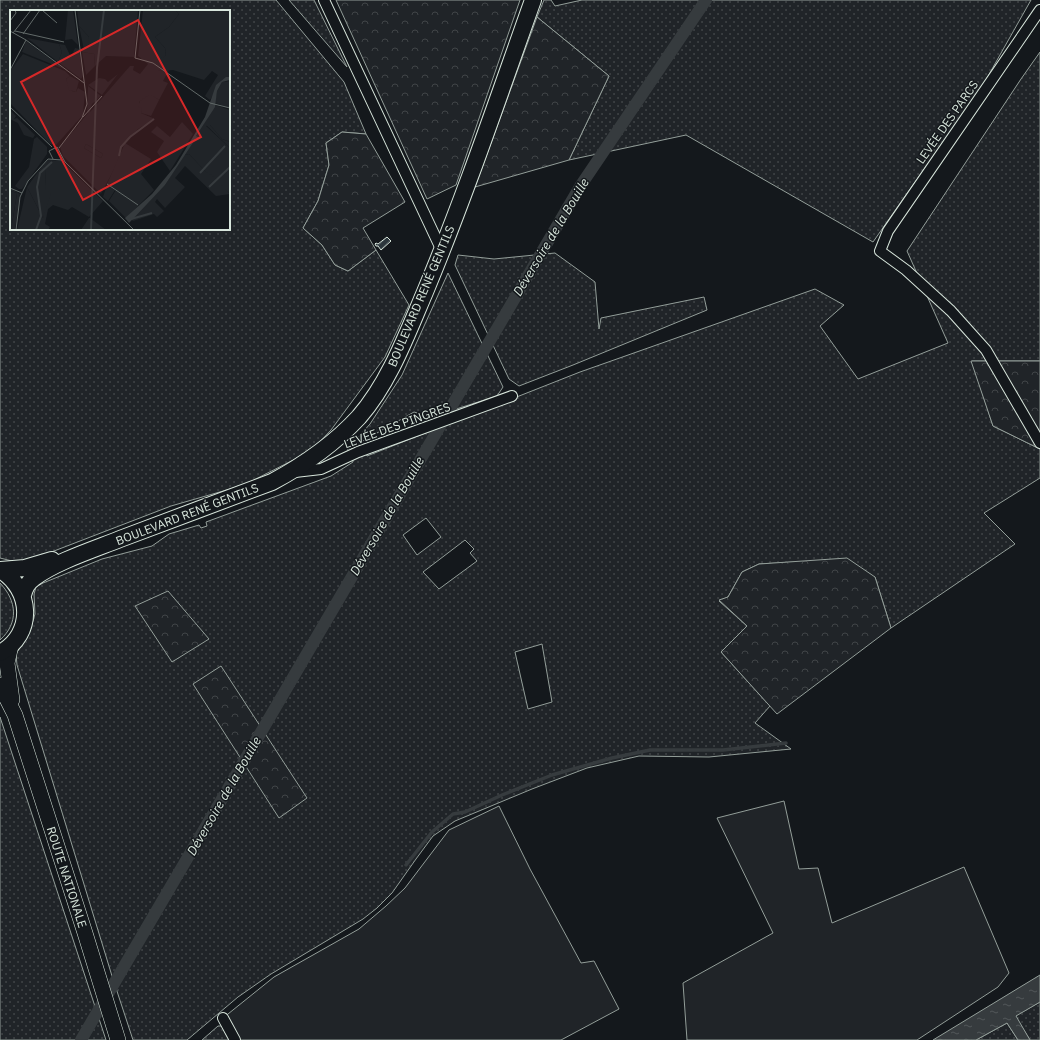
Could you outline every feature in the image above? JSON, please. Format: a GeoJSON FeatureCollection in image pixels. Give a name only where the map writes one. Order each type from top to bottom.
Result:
{"type":"FeatureCollection","features":[{"type":"Feature","properties":{"kind":"main road","name":"BOULEVARD RENÉ GENTILS"},"geometry":{"type":"LineString","coordinates":[[23,595],[26,585],[40,573],[93,550],[272,482],[291,472],[314,457],[339,437],[359,416],[377,392],[402,346],[442,251],[533,0]]}},
{"type":"Feature","properties":{"kind":"main road","name":"BOULEVARD RENÉ GENTILS"},"geometry":{"type":"LineString","coordinates":[[0,570],[25,568],[93,550]]}},
{"type":"Feature","properties":{"kind":"main road"},"geometry":{"type":"LineString","coordinates":[[0,570],[12,578],[16,583],[23,595],[25,609],[24,622],[19,635],[6,649]]}},
{"type":"Feature","properties":{"kind":"main road","name":"ROUTE NATIONALE"},"geometry":{"type":"LineString","coordinates":[[6,649],[15,715]]}},
{"type":"Feature","properties":{"kind":"main road","name":"ROUTE NATIONALE"},"geometry":{"type":"LineString","coordinates":[[0,685],[15,715],[118,1040]]}},
{"type":"Feature","properties":{"kind":"street"},"geometry":{"type":"LineString","coordinates":[[324,0],[442,251]]}},
{"type":"Feature","properties":{"kind":"street","name":"LEVÉE DES PARCS"},"geometry":{"type":"LineString","coordinates":[[1040,10],[888,231],[880,251],[906,270],[951,311],[986,350],[1040,443]]}},
{"type":"Feature","properties":{"kind":"street","name":"LEVÉE DES PINGRES"},"geometry":{"type":"LineString","coordinates":[[291,472],[321,469],[365,450],[512,396]]}},
{"type":"Feature","properties":{"kind":"street"},"geometry":{"type":"LineString","coordinates":[[223,1018],[235,1040]]}},
{"type":"Feature","properties":{"kind":"green space"},"geometry":{"type":"Polygon","coordinates":[[[0,0],[276,0],[344,82],[366,134],[342,132],[326,143],[329,165],[318,201],[303,228],[322,245],[335,265],[348,271],[376,250],[409,305],[385,357],[331,430],[311,451],[244,485],[171,506],[28,561],[12,561],[0,558],[0,0]]]}},
{"type":"Feature","properties":{"kind":"green space"},"geometry":{"type":"Polygon","coordinates":[[[289,0],[314,0],[347,67],[289,0]]]}},
{"type":"Feature","properties":{"kind":"green space"},"geometry":{"type":"Polygon","coordinates":[[[336,0],[520,0],[456,185],[427,199],[336,0]]]}},
{"type":"Feature","properties":{"kind":"green space"},"geometry":{"type":"Polygon","coordinates":[[[544,0],[551,0],[555,6],[582,0],[1031,0],[983,85],[873,242],[686,135],[569,160],[609,76],[537,17],[544,0]]]}},
{"type":"Feature","properties":{"kind":"green space"},"geometry":{"type":"Polygon","coordinates":[[[537,17],[609,76],[569,160],[475,187],[537,17]]]}},
{"type":"Feature","properties":{"kind":"green space"},"geometry":{"type":"Polygon","coordinates":[[[1040,52],[1040,361],[972,361],[993,426],[1040,449],[1040,478],[984,513],[1015,544],[891,628],[875,577],[795,562],[759,564],[742,572],[728,597],[719,601],[747,626],[721,652],[770,706],[755,723],[791,749],[709,757],[639,756],[587,768],[455,821],[433,836],[392,893],[377,908],[363,919],[271,974],[238,997],[187,1040],[133,1040],[17,665],[16,654],[30,631],[35,614],[34,594],[36,587],[102,559],[152,546],[169,534],[199,525],[201,528],[207,526],[206,522],[331,476],[353,462],[351,447],[347,450],[370,424],[402,375],[448,273],[503,387],[497,396],[431,417],[414,412],[361,442],[367,456],[580,372],[815,289],[844,305],[820,326],[858,379],[948,343],[907,251],[1040,52]],[[426,518],[403,535],[417,555],[441,537],[426,518]],[[465,540],[423,572],[439,589],[477,561],[470,553],[474,549],[465,540]],[[542,644],[515,652],[528,709],[552,702],[542,644]]]}},
{"type":"Feature","properties":{"kind":"green space"},"geometry":{"type":"Polygon","coordinates":[[[342,132],[366,134],[405,202],[363,228],[376,250],[348,271],[335,265],[322,245],[303,228],[318,201],[329,165],[326,143],[342,132]]]}},
{"type":"Feature","properties":{"kind":"green space"},"geometry":{"type":"Polygon","coordinates":[[[555,253],[595,282],[599,329],[601,318],[704,297],[707,310],[519,386],[509,379],[455,265],[458,255],[494,259],[555,253]]]}},
{"type":"Feature","properties":{"kind":"green space"},"geometry":{"type":"Polygon","coordinates":[[[971,361],[1040,361],[1040,449],[993,426],[971,361]]]}},
{"type":"Feature","properties":{"kind":"green space"},"geometry":{"type":"Polygon","coordinates":[[[847,558],[875,577],[891,628],[777,714],[721,652],[747,626],[719,600],[728,597],[742,572],[759,564],[847,558]]]}},
{"type":"Feature","properties":{"kind":"green space"},"geometry":{"type":"Polygon","coordinates":[[[0,583],[10,597],[14,612],[10,626],[0,640],[0,583]]]}},
{"type":"Feature","properties":{"kind":"green space"},"geometry":{"type":"Polygon","coordinates":[[[168,591],[209,639],[172,662],[135,606],[168,591]]]}},
{"type":"Feature","properties":{"kind":"green space"},"geometry":{"type":"Polygon","coordinates":[[[221,666],[307,798],[279,818],[193,684],[221,666]]]}},
{"type":"Feature","properties":{"kind":"green space"},"geometry":{"type":"Polygon","coordinates":[[[0,717],[106,1040],[0,1040],[0,717]]]}},
{"type":"Feature","properties":{"kind":"green space"},"geometry":{"type":"Polygon","coordinates":[[[784,801],[799,869],[818,868],[832,923],[964,867],[1009,973],[998,987],[917,1040],[687,1040],[683,983],[773,933],[717,818],[784,801]]]}},
{"type":"Feature","properties":{"kind":"green space"},"geometry":{"type":"Polygon","coordinates":[[[499,806],[530,869],[581,963],[594,961],[619,1009],[561,1040],[235,1040],[223,1018],[274,977],[359,929],[405,888],[449,830],[499,806]]]}},
{"type":"Feature","properties":{"kind":"green space"},"geometry":{"type":"Polygon","coordinates":[[[1040,1002],[1040,1040],[1030,1040],[1015,1016],[1040,1002]]]}},
{"type":"Feature","properties":{"kind":"green space"},"geometry":{"type":"Polygon","coordinates":[[[1007,1023],[1018,1040],[976,1040],[1007,1023]]]}},
{"type":"Feature","properties":{"kind":"green space"},"geometry":{"type":"Polygon","coordinates":[[[218,1026],[224,1026],[231,1040],[202,1040],[218,1026]]]}},
{"type":"Feature","properties":{"kind":"water"},"geometry":{"type":"Polygon","coordinates":[[[1040,975],[1040,1002],[1016,1016],[1030,1040],[1018,1040],[1007,1023],[976,1040],[933,1040],[1040,975]]]}},
{"type":"Feature","properties":{"kind":"building"},"geometry":{"type":"Polygon","coordinates":[[[387,237],[391,241],[381,250],[375,244],[378,244],[387,237]]]}},
{"type":"Feature","properties":{"kind":"waterway","name":"Déversoire de la Bouille"},"geometry":{"type":"LineString","coordinates":[[81,1040],[581,185],[706,0]]}},
{"type":"Feature","properties":{"kind":"waterway"},"geometry":{"type":"LineString","coordinates":[[406,865],[432,832],[453,814],[465,812],[552,775],[612,758],[650,750],[723,750],[786,743]]}}]}
